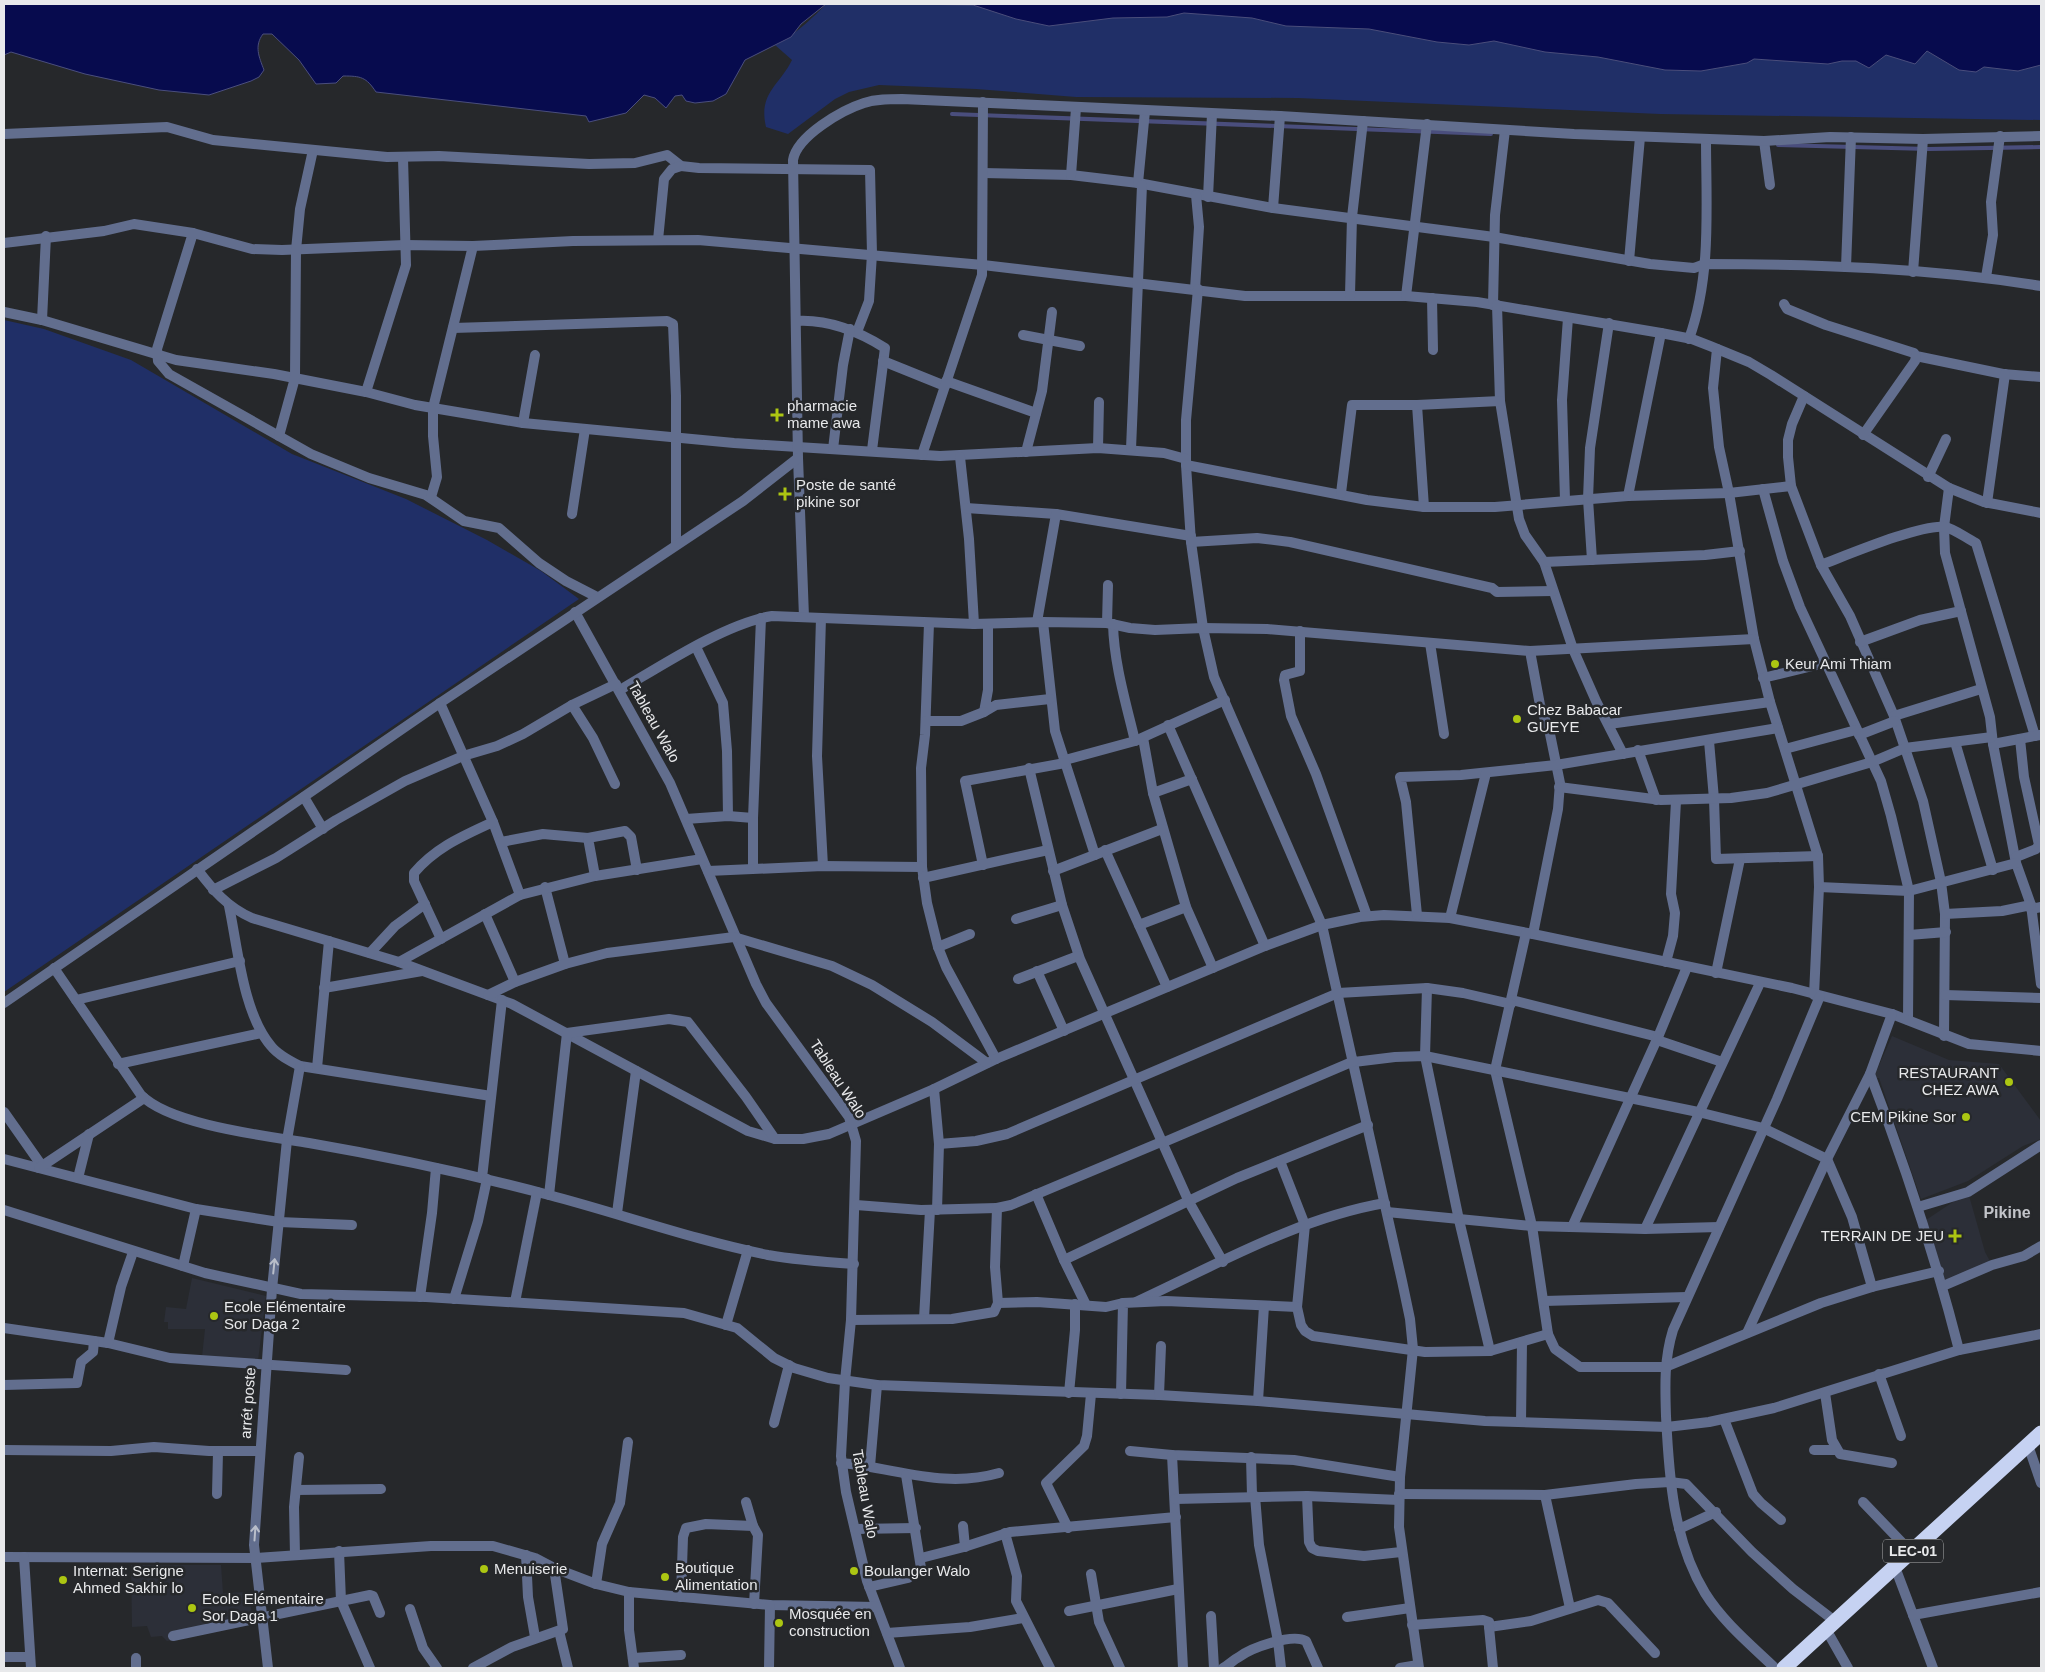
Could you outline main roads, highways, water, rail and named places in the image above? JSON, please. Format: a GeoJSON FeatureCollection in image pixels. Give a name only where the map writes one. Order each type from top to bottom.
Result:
{"type":"FeatureCollection","features":[{"type":"Feature","properties":{"kind":"highway","name":"LEC-01"},"geometry":{"type":"LineString","coordinates":[[1784,1668],[2041,1433]]}},
{"type":"Feature","properties":{"kind":"waterway"},"geometry":{"type":"LineString","coordinates":[[952,114],[1491,134]]}},
{"type":"Feature","properties":{"kind":"waterway"},"geometry":{"type":"LineString","coordinates":[[1778,145],[1929,149],[2041,147]]}},
{"type":"Feature","properties":{"kind":"place","name":"pharmacie mame awa"},"geometry":{"type":"Point","coordinates":[777,415]}},
{"type":"Feature","properties":{"kind":"place","name":"Poste de santé pikine sor"},"geometry":{"type":"Point","coordinates":[785,494]}},
{"type":"Feature","properties":{"kind":"place","name":"Keur Ami Thiam"},"geometry":{"type":"Point","coordinates":[1775,664]}},
{"type":"Feature","properties":{"kind":"place","name":"Chez Babacar GUEYE"},"geometry":{"type":"Point","coordinates":[1517,719]}},
{"type":"Feature","properties":{"kind":"place","name":"RESTAURANT CHEZ AWA"},"geometry":{"type":"Point","coordinates":[2009,1082]}},
{"type":"Feature","properties":{"kind":"place","name":"CEM Pikine Sor"},"geometry":{"type":"Point","coordinates":[1966,1117]}},
{"type":"Feature","properties":{"kind":"place","name":"TERRAIN DE JEU"},"geometry":{"type":"Point","coordinates":[1955,1236]}},
{"type":"Feature","properties":{"kind":"place","name":"Ecole Elémentaire Sor Daga 2"},"geometry":{"type":"Point","coordinates":[214,1316]}},
{"type":"Feature","properties":{"kind":"place","name":"Menuiserie"},"geometry":{"type":"Point","coordinates":[484,1569]}},
{"type":"Feature","properties":{"kind":"place","name":"Boulanger Walo"},"geometry":{"type":"Point","coordinates":[854,1571]}},
{"type":"Feature","properties":{"kind":"place","name":"Boutique Alimentation"},"geometry":{"type":"Point","coordinates":[665,1577]}},
{"type":"Feature","properties":{"kind":"place","name":"Internat: Serigne Ahmed Sakhir lo"},"geometry":{"type":"Point","coordinates":[63,1580]}},
{"type":"Feature","properties":{"kind":"place","name":"Ecole Elémentaire Sor Daga 1"},"geometry":{"type":"Point","coordinates":[192,1608]}},
{"type":"Feature","properties":{"kind":"place","name":"Mosquée en construction"},"geometry":{"type":"Point","coordinates":[779,1623]}},
{"type":"Feature","properties":{"kind":"district","name":"Pikine"},"geometry":{"type":"Point","coordinates":[2007,1212]}}]}
